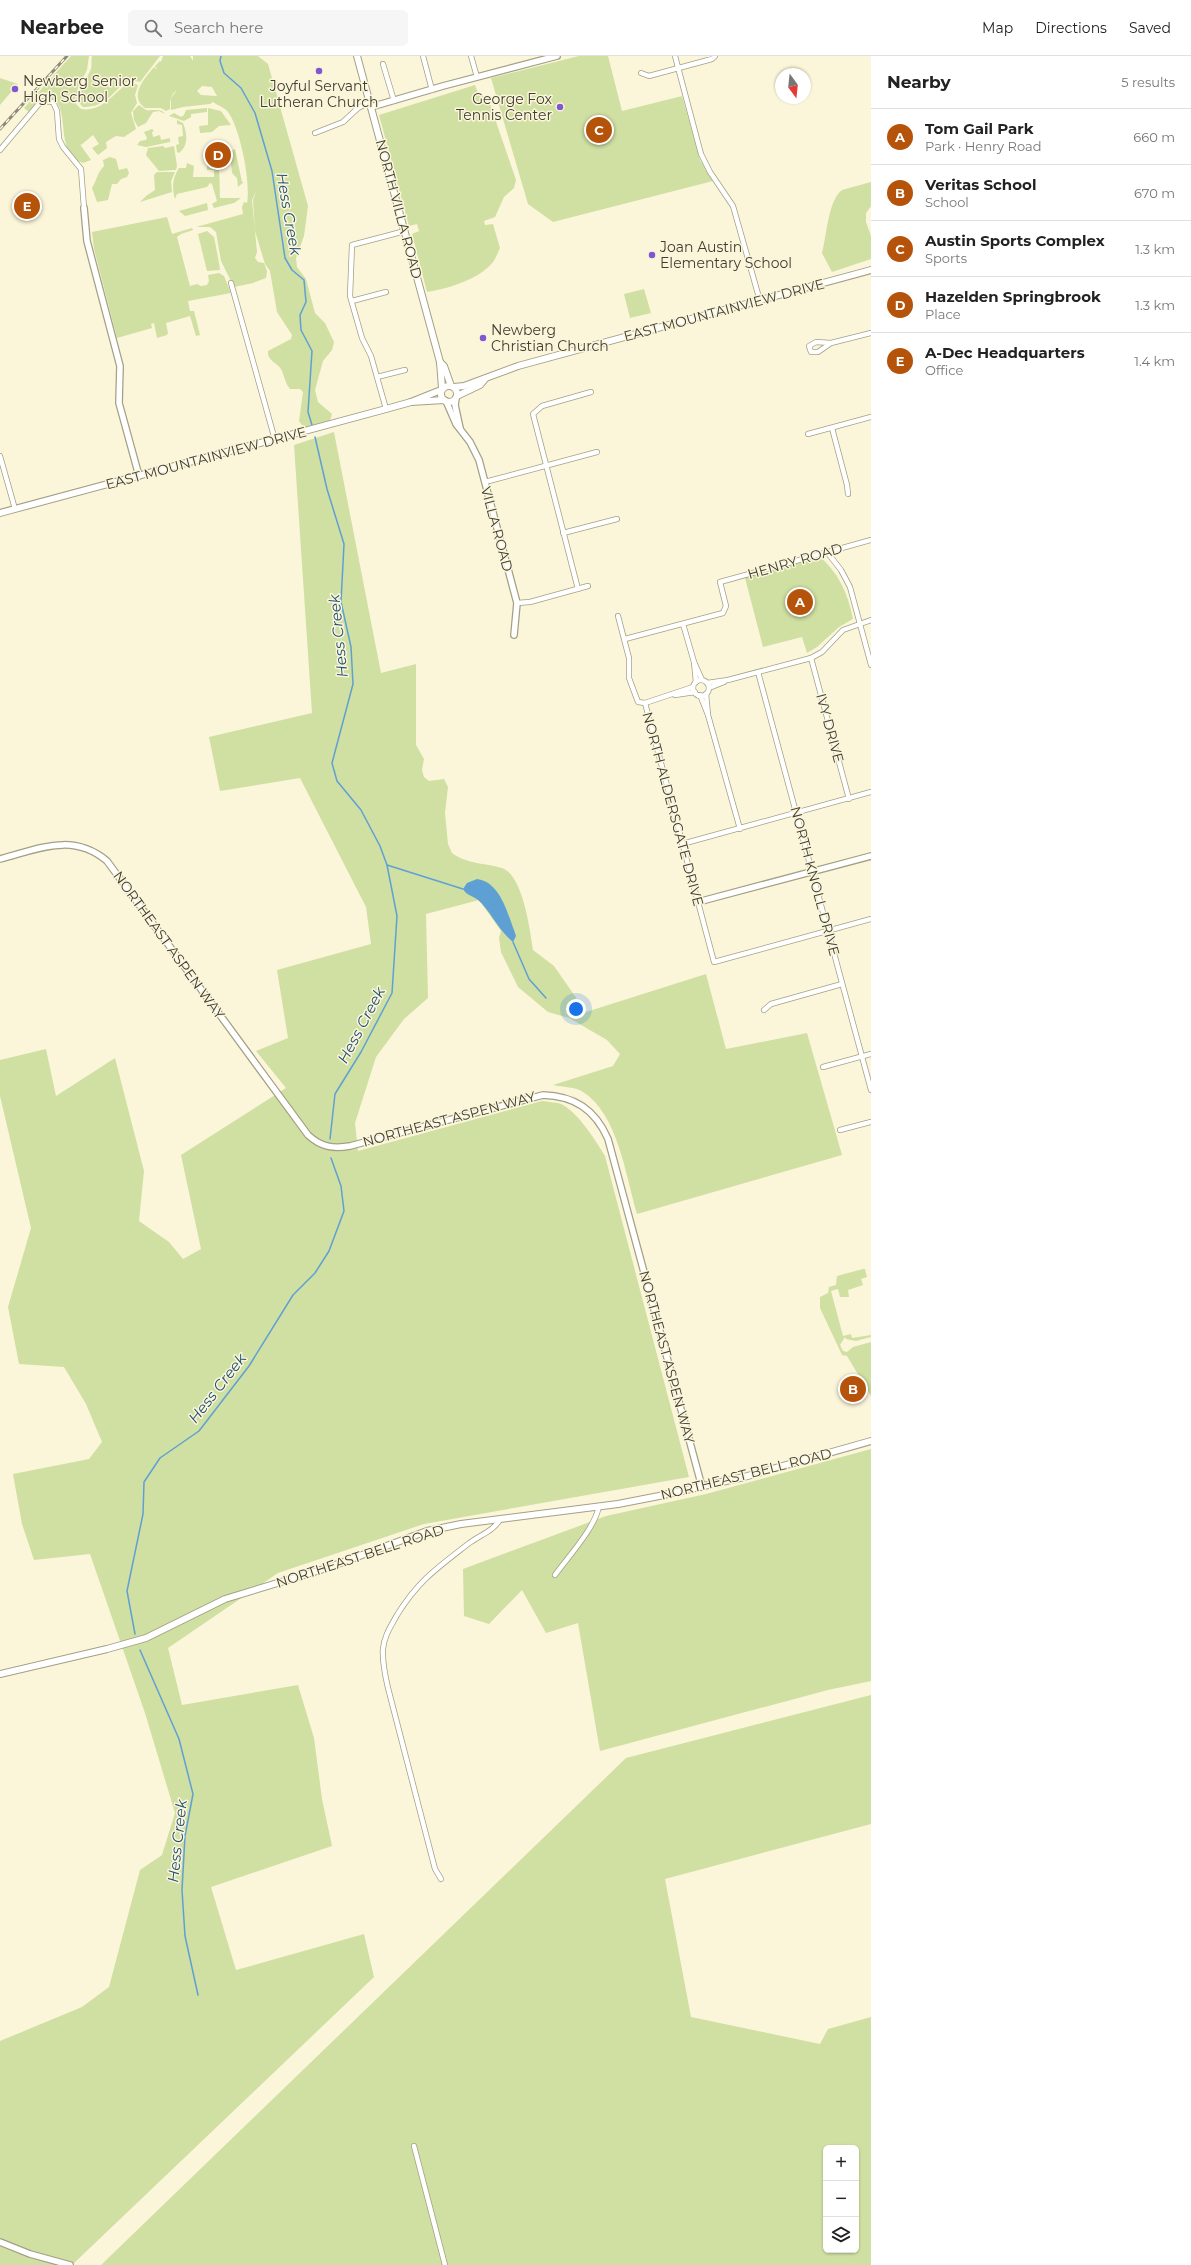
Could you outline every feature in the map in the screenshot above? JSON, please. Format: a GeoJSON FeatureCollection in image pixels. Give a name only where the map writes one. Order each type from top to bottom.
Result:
{"type":"FeatureCollection","features":[{"type":"Feature","properties":{"kind":"main road","name":"NORTH VILLA ROAD"},"geometry":{"type":"LineString","coordinates":[[357,56],[440,362],[442,389]]}},
{"type":"Feature","properties":{"kind":"main road","name":"EAST MOUNTAINVIEW DRIVE"},"geometry":{"type":"LineString","coordinates":[[452,386],[464,386],[518,366],[871,270]]}},
{"type":"Feature","properties":{"kind":"main road","name":"NORTH VILLA ROAD"},"geometry":{"type":"LineString","coordinates":[[440,362],[444,366],[452,386]]}},
{"type":"Feature","properties":{"kind":"main road","name":"EAST MOUNTAINVIEW DRIVE"},"geometry":{"type":"LineString","coordinates":[[456,397],[480,385],[485,379]]}},
{"type":"Feature","properties":{"kind":"main road"},"geometry":{"type":"LineString","coordinates":[[452,386],[456,397],[451,401],[445,401],[441,396],[442,389],[452,386]]}},
{"type":"Feature","properties":{"kind":"main road","name":"EAST MOUNTAINVIEW DRIVE"},"geometry":{"type":"LineString","coordinates":[[0,513],[275,440],[411,402],[442,389]]}},
{"type":"Feature","properties":{"kind":"main road","name":"EAST MOUNTAINVIEW DRIVE"},"geometry":{"type":"LineString","coordinates":[[411,402],[419,403],[439,399],[445,401]]}},
{"type":"Feature","properties":{"kind":"main road","name":"NORTHEAST BELL ROAD"},"geometry":{"type":"LineString","coordinates":[[0,1674],[107,1649],[146,1638],[225,1599],[319,1571],[427,1531],[501,1518],[600,1506],[702,1487],[871,1441]]}},
{"type":"Feature","properties":{"kind":"street"},"geometry":{"type":"LineString","coordinates":[[423,56],[432,90]]}},
{"type":"Feature","properties":{"kind":"street"},"geometry":{"type":"LineString","coordinates":[[471,56],[477,77]]}},
{"type":"Feature","properties":{"kind":"street"},"geometry":{"type":"LineString","coordinates":[[315,133],[343,122],[358,108],[394,102],[477,77],[557,56]]}},
{"type":"Feature","properties":{"kind":"street"},"geometry":{"type":"LineString","coordinates":[[675,56],[701,154],[710,172],[734,206],[760,301]]}},
{"type":"Feature","properties":{"kind":"street"},"geometry":{"type":"LineString","coordinates":[[641,73],[649,76],[712,59],[715,56]]}},
{"type":"Feature","properties":{"kind":"street"},"geometry":{"type":"LineString","coordinates":[[383,64],[394,102]]}},
{"type":"Feature","properties":{"kind":"street"},"geometry":{"type":"LineString","coordinates":[[0,150],[43,101],[53,102],[56,106],[58,135],[63,147],[81,169],[88,247],[120,366],[119,402],[139,476]]}},
{"type":"Feature","properties":{"kind":"street"},"geometry":{"type":"LineString","coordinates":[[386,409],[371,356],[362,338],[352,301],[350,290],[352,245],[405,231]]}},
{"type":"Feature","properties":{"kind":"street"},"geometry":{"type":"LineString","coordinates":[[231,283],[275,440]]}},
{"type":"Feature","properties":{"kind":"street"},"geometry":{"type":"LineString","coordinates":[[352,301],[386,292]]}},
{"type":"Feature","properties":{"kind":"street"},"geometry":{"type":"LineString","coordinates":[[831,343],[871,332]]}},
{"type":"Feature","properties":{"kind":"street"},"geometry":{"type":"LineString","coordinates":[[377,377],[405,370]]}},
{"type":"Feature","properties":{"kind":"street"},"geometry":{"type":"LineString","coordinates":[[578,589],[533,422],[535,410],[542,406],[591,392]]}},
{"type":"Feature","properties":{"kind":"street","name":"VILLA ROAD"},"geometry":{"type":"LineString","coordinates":[[456,397],[455,405],[460,428]]}},
{"type":"Feature","properties":{"kind":"street","name":"VILLA ROAD"},"geometry":{"type":"LineString","coordinates":[[445,401],[456,424],[475,450],[485,482],[517,603],[514,635]]}},
{"type":"Feature","properties":{"kind":"street"},"geometry":{"type":"LineString","coordinates":[[808,434],[871,417]]}},
{"type":"Feature","properties":{"kind":"street"},"geometry":{"type":"LineString","coordinates":[[832,428],[848,494]]}},
{"type":"Feature","properties":{"kind":"street"},"geometry":{"type":"LineString","coordinates":[[485,482],[597,452]]}},
{"type":"Feature","properties":{"kind":"street"},"geometry":{"type":"LineString","coordinates":[[0,456],[15,509]]}},
{"type":"Feature","properties":{"kind":"street"},"geometry":{"type":"LineString","coordinates":[[563,533],[617,519]]}},
{"type":"Feature","properties":{"kind":"street","name":"HENRY ROAD"},"geometry":{"type":"LineString","coordinates":[[683,624],[723,613],[726,606],[720,582],[871,540]]}},
{"type":"Feature","properties":{"kind":"street"},"geometry":{"type":"LineString","coordinates":[[827,552],[841,570],[850,586],[871,665]]}},
{"type":"Feature","properties":{"kind":"street"},"geometry":{"type":"LineString","coordinates":[[517,603],[530,602],[588,586]]}},
{"type":"Feature","properties":{"kind":"street","name":"NORTH ALDERSGATE DRIVE"},"geometry":{"type":"LineString","coordinates":[[618,616],[629,658],[629,678],[635,698],[638,702],[645,703],[714,962],[828,930]]}},
{"type":"Feature","properties":{"kind":"street"},"geometry":{"type":"LineString","coordinates":[[625,639],[683,624],[699,681],[708,686],[811,658],[822,652],[843,630],[871,620]]}},
{"type":"Feature","properties":{"kind":"street","name":"IVY DRIVE"},"geometry":{"type":"LineString","coordinates":[[811,658],[849,799]]}},
{"type":"Feature","properties":{"kind":"street","name":"NORTH KNOLL DRIVE"},"geometry":{"type":"LineString","coordinates":[[758,672],[871,1090]]}},
{"type":"Feature","properties":{"kind":"street"},"geometry":{"type":"LineString","coordinates":[[645,703],[694,689],[699,681]]}},
{"type":"Feature","properties":{"kind":"street"},"geometry":{"type":"LineString","coordinates":[[708,686],[706,694],[708,715]]}},
{"type":"Feature","properties":{"kind":"street"},"geometry":{"type":"LineString","coordinates":[[694,689],[700,695],[708,715],[740,829]]}},
{"type":"Feature","properties":{"kind":"street"},"geometry":{"type":"LineString","coordinates":[[700,695],[706,694]]}},
{"type":"Feature","properties":{"kind":"street"},"geometry":{"type":"LineString","coordinates":[[682,844],[871,792]]}},
{"type":"Feature","properties":{"kind":"street","name":"NORTHEAST ASPEN WAY"},"geometry":{"type":"LineString","coordinates":[[0,859],[54,845],[72,844],[100,855],[114,870],[308,1136],[322,1145],[331,1148],[350,1146],[543,1095],[571,1099],[591,1111],[603,1127],[608,1139],[702,1487]]}},
{"type":"Feature","properties":{"kind":"street"},"geometry":{"type":"LineString","coordinates":[[698,902],[871,856]]}},
{"type":"Feature","properties":{"kind":"street"},"geometry":{"type":"LineString","coordinates":[[828,930],[871,919]]}},
{"type":"Feature","properties":{"kind":"street"},"geometry":{"type":"LineString","coordinates":[[764,1010],[771,1004],[842,984]]}},
{"type":"Feature","properties":{"kind":"street"},"geometry":{"type":"LineString","coordinates":[[823,1067],[871,1054]]}},
{"type":"Feature","properties":{"kind":"street"},"geometry":{"type":"LineString","coordinates":[[840,1130],[871,1122]]}},
{"type":"Feature","properties":{"kind":"street"},"geometry":{"type":"LineString","coordinates":[[555,1575],[598,1513],[600,1506]]}},
{"type":"Feature","properties":{"kind":"street"},"geometry":{"type":"LineString","coordinates":[[441,1879],[435,1869],[390,1696],[385,1673],[383,1648],[391,1626],[408,1598],[421,1582],[473,1541],[497,1526],[501,1518]]}},
{"type":"Feature","properties":{"kind":"street"},"geometry":{"type":"LineString","coordinates":[[414,2146],[445,2265]]}},
{"type":"Feature","properties":{"kind":"street"},"geometry":{"type":"LineString","coordinates":[[0,2242],[30,2254],[70,2265]]}},
{"type":"Feature","properties":{"kind":"green space"},"geometry":{"type":"Polygon","coordinates":[[[71,56],[89,56],[87,70],[78,88],[76,104],[81,109],[91,109],[100,106],[126,86],[132,84],[138,85],[135,95],[137,103],[131,113],[136,129],[124,137],[116,136],[106,142],[107,148],[98,155],[92,148],[99,144],[93,135],[81,145],[79,143],[91,160],[83,163],[75,159],[70,153],[65,138],[61,113],[56,102],[43,92],[37,99],[39,101],[29,112],[24,108],[71,56]]]}},
{"type":"Feature","properties":{"kind":"green space"},"geometry":{"type":"Polygon","coordinates":[[[92,56],[160,56],[140,82],[134,81],[124,83],[103,102],[89,107],[83,107],[79,103],[79,98],[91,69],[92,56]]]}},
{"type":"Feature","properties":{"kind":"green space"},"geometry":{"type":"Polygon","coordinates":[[[163,56],[190,56],[193,61],[193,56],[258,56],[268,64],[308,206],[304,236],[296,258],[297,267],[306,279],[315,313],[325,323],[334,342],[332,350],[323,361],[315,390],[318,402],[332,414],[330,421],[304,428],[299,421],[303,392],[300,389],[290,389],[286,383],[282,371],[269,358],[268,355],[268,351],[291,339],[292,335],[277,312],[270,271],[265,264],[255,231],[253,200],[257,189],[252,200],[257,252],[255,258],[258,262],[264,263],[267,271],[266,278],[253,283],[234,287],[221,261],[216,232],[210,227],[196,227],[243,214],[242,207],[244,202],[247,203],[248,194],[244,156],[237,130],[228,112],[223,107],[213,102],[210,104],[171,110],[171,98],[170,109],[166,111],[161,108],[145,108],[140,103],[138,98],[140,87],[146,76],[154,67],[157,70],[155,66],[160,61],[161,62],[163,56]],[[202,86],[197,91],[201,95],[217,96],[212,87],[202,86]]]}},
{"type":"Feature","properties":{"kind":"green space"},"geometry":{"type":"Polygon","coordinates":[[[579,56],[608,56],[622,111],[682,96],[700,160],[713,181],[553,222],[528,204],[491,78],[579,56]]]}},
{"type":"Feature","properties":{"kind":"green space"},"geometry":{"type":"Polygon","coordinates":[[[0,78],[18,84],[0,105],[0,78]]]}},
{"type":"Feature","properties":{"kind":"green space"},"geometry":{"type":"Polygon","coordinates":[[[475,85],[478,93],[485,97],[490,104],[516,180],[514,188],[504,197],[495,217],[484,221],[485,225],[493,224],[500,248],[493,262],[472,278],[453,286],[427,292],[412,234],[419,231],[417,224],[409,226],[379,115],[475,85]]]}},
{"type":"Feature","properties":{"kind":"green space"},"geometry":{"type":"Polygon","coordinates":[[[139,105],[146,110],[159,110],[165,114],[159,111],[153,112],[146,123],[138,127],[134,120],[133,111],[139,105]]]}},
{"type":"Feature","properties":{"kind":"green space"},"geometry":{"type":"Polygon","coordinates":[[[207,108],[207,112],[191,114],[191,117],[184,121],[169,116],[174,113],[181,117],[184,115],[186,110],[207,108]]]}},
{"type":"Feature","properties":{"kind":"green space"},"geometry":{"type":"Polygon","coordinates":[[[208,108],[221,111],[231,125],[219,126],[212,132],[200,133],[199,126],[208,125],[208,108]]]}},
{"type":"Feature","properties":{"kind":"green space"},"geometry":{"type":"Polygon","coordinates":[[[177,120],[183,123],[186,135],[186,143],[179,153],[177,152],[176,145],[179,144],[178,137],[183,136],[182,125],[177,124],[177,120]]]}},
{"type":"Feature","properties":{"kind":"green space"},"geometry":{"type":"Polygon","coordinates":[[[152,129],[154,131],[152,132],[153,137],[160,135],[161,140],[170,138],[170,142],[146,147],[137,145],[140,141],[146,140],[147,138],[144,132],[152,129]]]}},
{"type":"Feature","properties":{"kind":"green space"},"geometry":{"type":"Polygon","coordinates":[[[163,146],[165,148],[174,146],[177,166],[176,170],[159,171],[146,155],[148,148],[163,146]]]}},
{"type":"Feature","properties":{"kind":"green space"},"geometry":{"type":"Polygon","coordinates":[[[235,149],[242,182],[244,182],[238,187],[237,178],[232,173],[230,152],[235,149]]]}},
{"type":"Feature","properties":{"kind":"green space"},"geometry":{"type":"Polygon","coordinates":[[[110,157],[116,159],[119,170],[127,168],[129,173],[127,177],[121,179],[117,184],[112,184],[108,200],[97,202],[92,188],[104,166],[103,160],[110,157]]]}},
{"type":"Feature","properties":{"kind":"green space"},"geometry":{"type":"Polygon","coordinates":[[[187,163],[194,166],[193,177],[214,177],[214,170],[207,170],[207,163],[209,165],[219,164],[220,198],[241,198],[234,203],[214,208],[212,204],[217,201],[212,184],[210,183],[207,187],[177,194],[175,199],[173,187],[175,176],[179,168],[186,168],[187,163]]]}},
{"type":"Feature","properties":{"kind":"green space"},"geometry":{"type":"Polygon","coordinates":[[[157,172],[175,172],[171,181],[172,192],[140,202],[155,190],[154,175],[157,172]]]}},
{"type":"Feature","properties":{"kind":"green space"},"geometry":{"type":"Polygon","coordinates":[[[871,182],[871,206],[866,213],[866,222],[871,236],[871,259],[832,272],[822,253],[831,210],[837,195],[842,190],[871,182]]]}},
{"type":"Feature","properties":{"kind":"green space"},"geometry":{"type":"Polygon","coordinates":[[[207,203],[208,210],[185,216],[179,211],[207,203]]]}},
{"type":"Feature","properties":{"kind":"green space"},"geometry":{"type":"Polygon","coordinates":[[[167,217],[172,234],[192,228],[193,230],[177,237],[190,286],[197,284],[201,286],[207,285],[209,281],[208,275],[219,273],[224,276],[231,293],[188,301],[190,311],[194,311],[200,335],[196,336],[190,316],[166,323],[167,335],[157,338],[154,323],[151,324],[152,328],[117,338],[94,249],[92,232],[167,217]]]}},
{"type":"Feature","properties":{"kind":"green space"},"geometry":{"type":"Polygon","coordinates":[[[207,231],[214,237],[220,270],[207,271],[198,234],[207,231]]]}},
{"type":"Feature","properties":{"kind":"green space"},"geometry":{"type":"Polygon","coordinates":[[[644,289],[651,313],[630,318],[624,294],[644,289]]]}},
{"type":"Feature","properties":{"kind":"green space"},"geometry":{"type":"Polygon","coordinates":[[[334,432],[381,673],[416,664],[416,745],[424,759],[422,770],[424,777],[429,781],[444,779],[448,787],[445,813],[448,844],[452,853],[457,857],[476,863],[502,868],[509,873],[515,881],[524,904],[533,950],[554,966],[586,1012],[706,974],[726,1049],[807,1033],[842,1155],[637,1214],[619,1147],[605,1115],[595,1102],[580,1090],[553,1085],[613,1066],[620,1054],[607,1040],[569,1018],[548,1012],[518,987],[501,952],[499,938],[501,931],[479,900],[426,914],[428,998],[404,1019],[376,1057],[355,1123],[358,1151],[542,1101],[561,1104],[573,1113],[586,1127],[605,1156],[689,1477],[424,1524],[278,1573],[168,1648],[182,1705],[298,1685],[314,1738],[322,1799],[332,1846],[211,1887],[236,1970],[364,1934],[374,1977],[72,2265],[0,2265],[0,2041],[82,2007],[109,1987],[140,1870],[162,1855],[175,1813],[145,1713],[90,1554],[34,1560],[22,1524],[13,1474],[89,1459],[102,1442],[86,1404],[64,1367],[19,1364],[8,1307],[31,1228],[0,1096],[0,1060],[46,1049],[56,1096],[115,1058],[144,1171],[139,1221],[169,1242],[183,1259],[201,1249],[181,1155],[286,1088],[256,1051],[288,1038],[277,970],[371,944],[366,907],[300,778],[220,791],[209,737],[312,713],[294,445],[334,432]]]}},
{"type":"Feature","properties":{"kind":"green space"},"geometry":{"type":"Polygon","coordinates":[[[819,556],[837,576],[848,600],[853,619],[839,627],[817,647],[807,653],[802,637],[763,647],[745,578],[819,556]]]}},
{"type":"Feature","properties":{"kind":"green space"},"geometry":{"type":"Polygon","coordinates":[[[865,1269],[867,1277],[861,1279],[863,1285],[848,1290],[849,1297],[840,1297],[838,1289],[831,1291],[843,1336],[851,1334],[852,1338],[871,1335],[871,1337],[856,1341],[846,1339],[845,1337],[840,1345],[843,1351],[847,1352],[853,1347],[871,1342],[871,1396],[847,1356],[842,1355],[820,1308],[820,1297],[828,1293],[829,1287],[836,1285],[837,1276],[865,1269]]]}},
{"type":"Feature","properties":{"kind":"green space"},"geometry":{"type":"Polygon","coordinates":[[[871,1449],[871,1681],[828,1690],[600,1751],[578,1623],[546,1633],[522,1590],[489,1624],[464,1616],[463,1569],[606,1516],[706,1494],[871,1449]]]}},
{"type":"Feature","properties":{"kind":"green space"},"geometry":{"type":"Polygon","coordinates":[[[871,1695],[871,1824],[665,1879],[691,2017],[820,2044],[828,2029],[871,2017],[871,2265],[101,2265],[626,1758],[871,1695]]]}},
{"type":"Feature","properties":{"kind":"water"},"geometry":{"type":"Polygon","coordinates":[[[477,879],[485,881],[492,886],[502,899],[516,936],[513,942],[503,932],[482,904],[476,898],[466,893],[463,889],[467,883],[477,879]]]}},
{"type":"Feature","properties":{"kind":"waterway","name":"Hess Creek"},"geometry":{"type":"LineString","coordinates":[[221,56],[220,61],[224,73],[241,88],[255,113],[272,171],[285,258],[292,270],[304,280],[306,302],[300,315],[301,330],[312,351],[308,412],[312,425]]}},
{"type":"Feature","properties":{"kind":"waterway","name":"Hess Creek"},"geometry":{"type":"LineString","coordinates":[[315,437],[327,489],[344,544],[341,602],[351,647],[353,684],[332,763],[337,781],[361,810],[380,846],[387,865],[397,916],[392,993],[361,1052],[335,1094],[330,1139]]}},
{"type":"Feature","properties":{"kind":"waterway"},"geometry":{"type":"LineString","coordinates":[[387,865],[463,889]]}},
{"type":"Feature","properties":{"kind":"waterway"},"geometry":{"type":"LineString","coordinates":[[513,942],[529,979],[546,998]]}},
{"type":"Feature","properties":{"kind":"waterway","name":"Hess Creek"},"geometry":{"type":"LineString","coordinates":[[135,1634],[127,1591],[143,1514],[144,1482],[160,1458],[199,1431],[249,1366],[293,1295],[315,1273],[329,1251],[344,1211],[341,1186],[331,1158]]}},
{"type":"Feature","properties":{"kind":"waterway","name":"Hess Creek"},"geometry":{"type":"LineString","coordinates":[[140,1650],[179,1739],[193,1794],[185,1836],[182,1890],[185,1936],[198,1995]]}},
{"type":"Feature","properties":{"kind":"railway"},"geometry":{"type":"LineString","coordinates":[[0,129],[67,56]]}},
{"type":"Feature","properties":{"kind":"place","name":"Joyful Servant Lutheran Church"},"geometry":{"type":"Point","coordinates":[319,71]}},
{"type":"Feature","properties":{"kind":"place","name":"Newberg Senior High School"},"geometry":{"type":"Point","coordinates":[15,89]}},
{"type":"Feature","properties":{"kind":"place","name":"George Fox Tennis Center"},"geometry":{"type":"Point","coordinates":[560,107]}},
{"type":"Feature","properties":{"kind":"place","name":"Austin Sports Complex"},"geometry":{"type":"Point","coordinates":[599,130]}},
{"type":"Feature","properties":{"kind":"place","name":"Hazelden Springbrook"},"geometry":{"type":"Point","coordinates":[218,155]}},
{"type":"Feature","properties":{"kind":"place","name":"A-Dec Headquarters"},"geometry":{"type":"Point","coordinates":[27,206]}},
{"type":"Feature","properties":{"kind":"place","name":"Joan Austin Elementary School"},"geometry":{"type":"Point","coordinates":[652,255]}},
{"type":"Feature","properties":{"kind":"place","name":"Newberg Christian Church"},"geometry":{"type":"Point","coordinates":[483,338]}},
{"type":"Feature","properties":{"kind":"place","name":"Tom Gail Park"},"geometry":{"type":"Point","coordinates":[800,602]}},
{"type":"Feature","properties":{"kind":"place","name":"Veritas School"},"geometry":{"type":"Point","coordinates":[853,1389]}}]}
